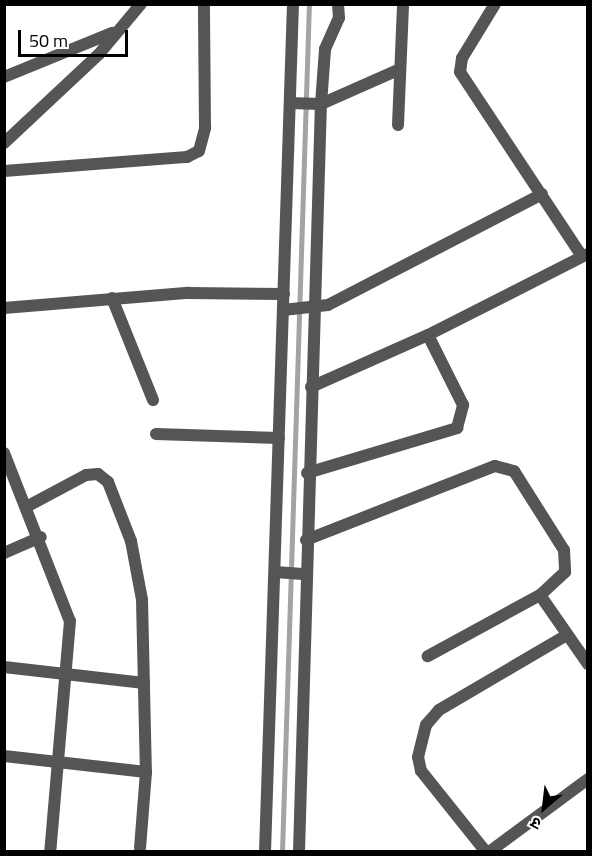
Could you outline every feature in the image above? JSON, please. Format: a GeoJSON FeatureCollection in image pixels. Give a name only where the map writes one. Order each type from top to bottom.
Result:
{"type":"FeatureCollection","features":[{"type":"Feature","properties":{"kind":"street"},"geometry":{"type":"LineString","coordinates":[[4,142],[99,54],[112,33],[141,4]]}},
{"type":"Feature","properties":{"kind":"street"},"geometry":{"type":"LineString","coordinates":[[4,171],[187,157],[199,151],[205,128],[204,4]]}},
{"type":"Feature","properties":{"kind":"street"},"geometry":{"type":"LineString","coordinates":[[265,852],[280,572],[279,438],[299,310],[306,104],[293,4]]}},
{"type":"Feature","properties":{"kind":"street"},"geometry":{"type":"LineString","coordinates":[[284,294],[306,104],[325,49],[339,18],[338,4]]}},
{"type":"Feature","properties":{"kind":"street"},"geometry":{"type":"LineString","coordinates":[[398,125],[403,4]]}},
{"type":"Feature","properties":{"kind":"street"},"geometry":{"type":"LineString","coordinates":[[311,387],[428,335],[585,255],[460,72],[462,58],[495,4]]}},
{"type":"Feature","properties":{"kind":"street"},"geometry":{"type":"LineString","coordinates":[[4,77],[112,33]]}},
{"type":"Feature","properties":{"kind":"street"},"geometry":{"type":"LineString","coordinates":[[306,104],[400,69]]}},
{"type":"Feature","properties":{"kind":"street"},"geometry":{"type":"LineString","coordinates":[[299,310],[542,194]]}},
{"type":"Feature","properties":{"kind":"street"},"geometry":{"type":"LineString","coordinates":[[4,308],[112,298],[284,294],[299,310],[311,387],[306,540],[302,574],[299,852]]}},
{"type":"Feature","properties":{"kind":"street"},"geometry":{"type":"LineString","coordinates":[[112,298],[153,400]]}},
{"type":"Feature","properties":{"kind":"street"},"geometry":{"type":"LineString","coordinates":[[307,473],[457,428],[463,405],[428,335]]}},
{"type":"Feature","properties":{"kind":"street"},"geometry":{"type":"LineString","coordinates":[[156,434],[279,438]]}},
{"type":"Feature","properties":{"kind":"street"},"geometry":{"type":"LineString","coordinates":[[4,453],[41,537],[70,621],[69,675],[50,852]]}},
{"type":"Feature","properties":{"kind":"street"},"geometry":{"type":"LineString","coordinates":[[306,540],[495,466],[509,467],[567,556],[560,580],[540,595],[428,656]]}},
{"type":"Feature","properties":{"kind":"street"},"geometry":{"type":"LineString","coordinates":[[26,507],[86,475],[104,476],[138,565],[146,772],[140,848]]}},
{"type":"Feature","properties":{"kind":"street"},"geometry":{"type":"LineString","coordinates":[[4,553],[41,537]]}},
{"type":"Feature","properties":{"kind":"street"},"geometry":{"type":"LineString","coordinates":[[280,572],[302,574]]}},
{"type":"Feature","properties":{"kind":"street"},"geometry":{"type":"LineString","coordinates":[[540,595],[588,664]]}},
{"type":"Feature","properties":{"kind":"street"},"geometry":{"type":"LineString","coordinates":[[567,634],[439,710],[426,725],[418,757],[421,771],[487,852],[588,779]]}},
{"type":"Feature","properties":{"kind":"street"},"geometry":{"type":"LineString","coordinates":[[4,667],[144,683]]}},
{"type":"Feature","properties":{"kind":"street"},"geometry":{"type":"LineString","coordinates":[[4,756],[146,772]]}},
{"type":"Feature","properties":{"kind":"waterway"},"geometry":{"type":"LineString","coordinates":[[282,852],[309,4]]}}]}
